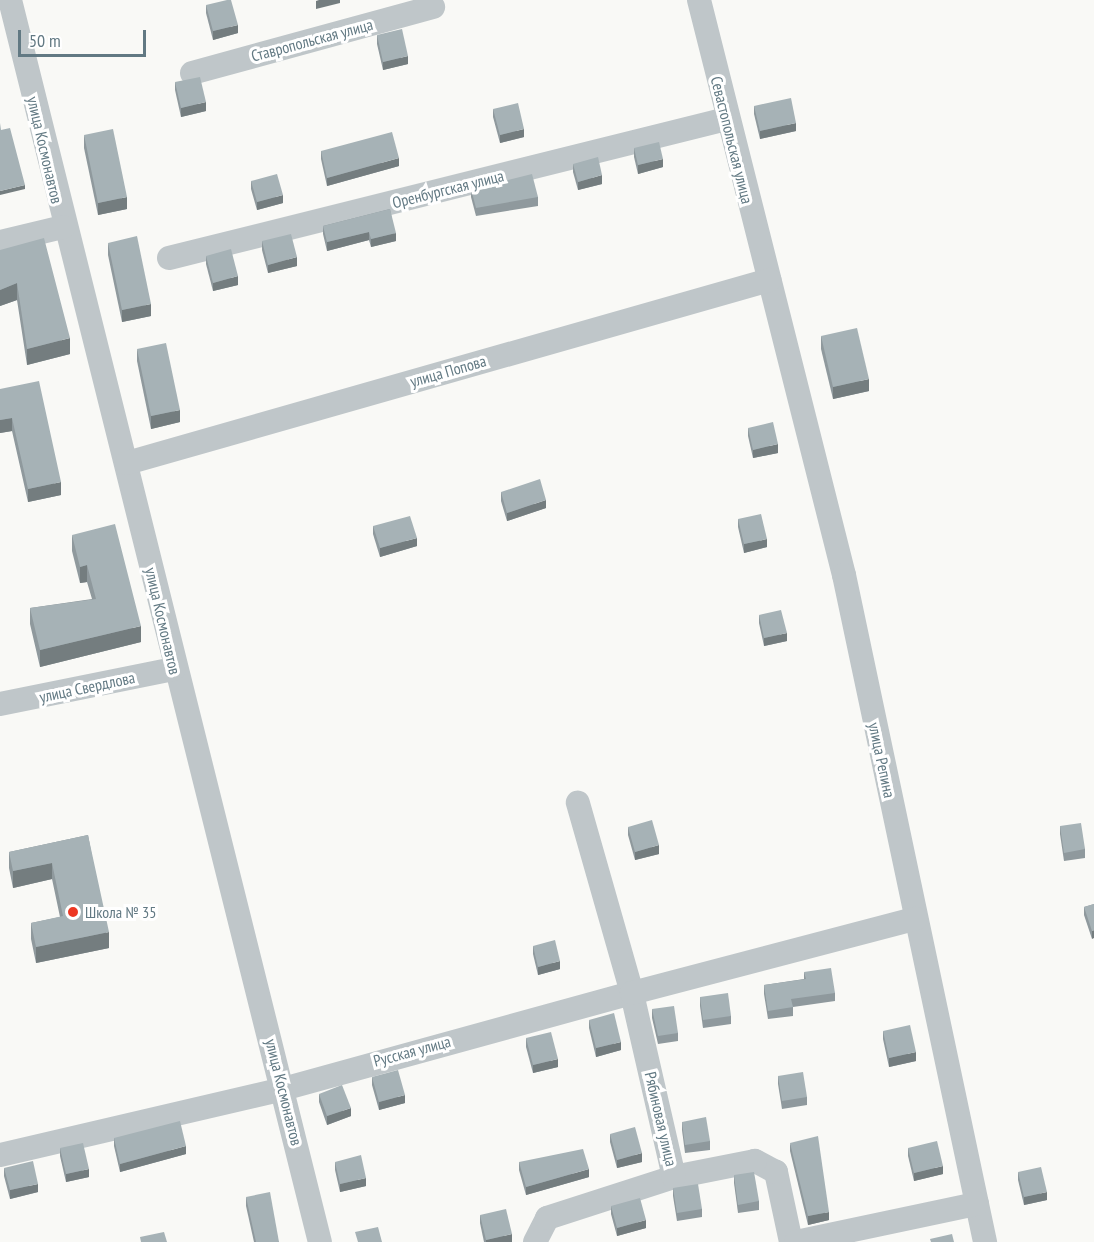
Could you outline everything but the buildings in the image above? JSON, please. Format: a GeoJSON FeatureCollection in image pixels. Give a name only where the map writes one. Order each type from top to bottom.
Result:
{"type":"FeatureCollection","features":[{"type":"Feature","properties":{"kind":"street","name":"улица Космонавтов"},"geometry":{"type":"LineString","coordinates":[[10,0],[63,227],[127,463],[174,669],[283,1089],[320,1242]]}},
{"type":"Feature","properties":{"kind":"street","name":"Севастопольская улица"},"geometry":{"type":"LineString","coordinates":[[699,0],[726,119],[769,280]]}},
{"type":"Feature","properties":{"kind":"street","name":"Ставропольская улица"},"geometry":{"type":"LineString","coordinates":[[192,73],[433,7]]}},
{"type":"Feature","properties":{"kind":"street","name":"Оренбургская улица"},"geometry":{"type":"LineString","coordinates":[[170,258],[726,119]]}},
{"type":"Feature","properties":{"kind":"street"},"geometry":{"type":"LineString","coordinates":[[0,242],[63,227]]}},
{"type":"Feature","properties":{"kind":"street","name":"улица Попова"},"geometry":{"type":"LineString","coordinates":[[127,463],[769,280]]}},
{"type":"Feature","properties":{"kind":"street","name":"улица Репина"},"geometry":{"type":"LineString","coordinates":[[769,280],[844,575],[985,1242]]}},
{"type":"Feature","properties":{"kind":"street","name":"улица Свердлова"},"geometry":{"type":"LineString","coordinates":[[0,704],[174,669]]}},
{"type":"Feature","properties":{"kind":"street"},"geometry":{"type":"LineString","coordinates":[[578,803],[632,993]]}},
{"type":"Feature","properties":{"kind":"street","name":"Русская улица"},"geometry":{"type":"LineString","coordinates":[[0,1155],[283,1089],[632,993],[915,919]]}},
{"type":"Feature","properties":{"kind":"street","name":"Рябиновая улица"},"geometry":{"type":"LineString","coordinates":[[632,993],[674,1177],[755,1161],[776,1172],[791,1242]]}},
{"type":"Feature","properties":{"kind":"street"},"geometry":{"type":"LineString","coordinates":[[535,1242],[547,1218],[674,1177]]}},
{"type":"Feature","properties":{"kind":"street"},"geometry":{"type":"LineString","coordinates":[[796,1242],[976,1204]]}},
{"type":"Feature","properties":{"kind":"place","name":"Школа № 35"},"geometry":{"type":"Point","coordinates":[73,912]}}]}
